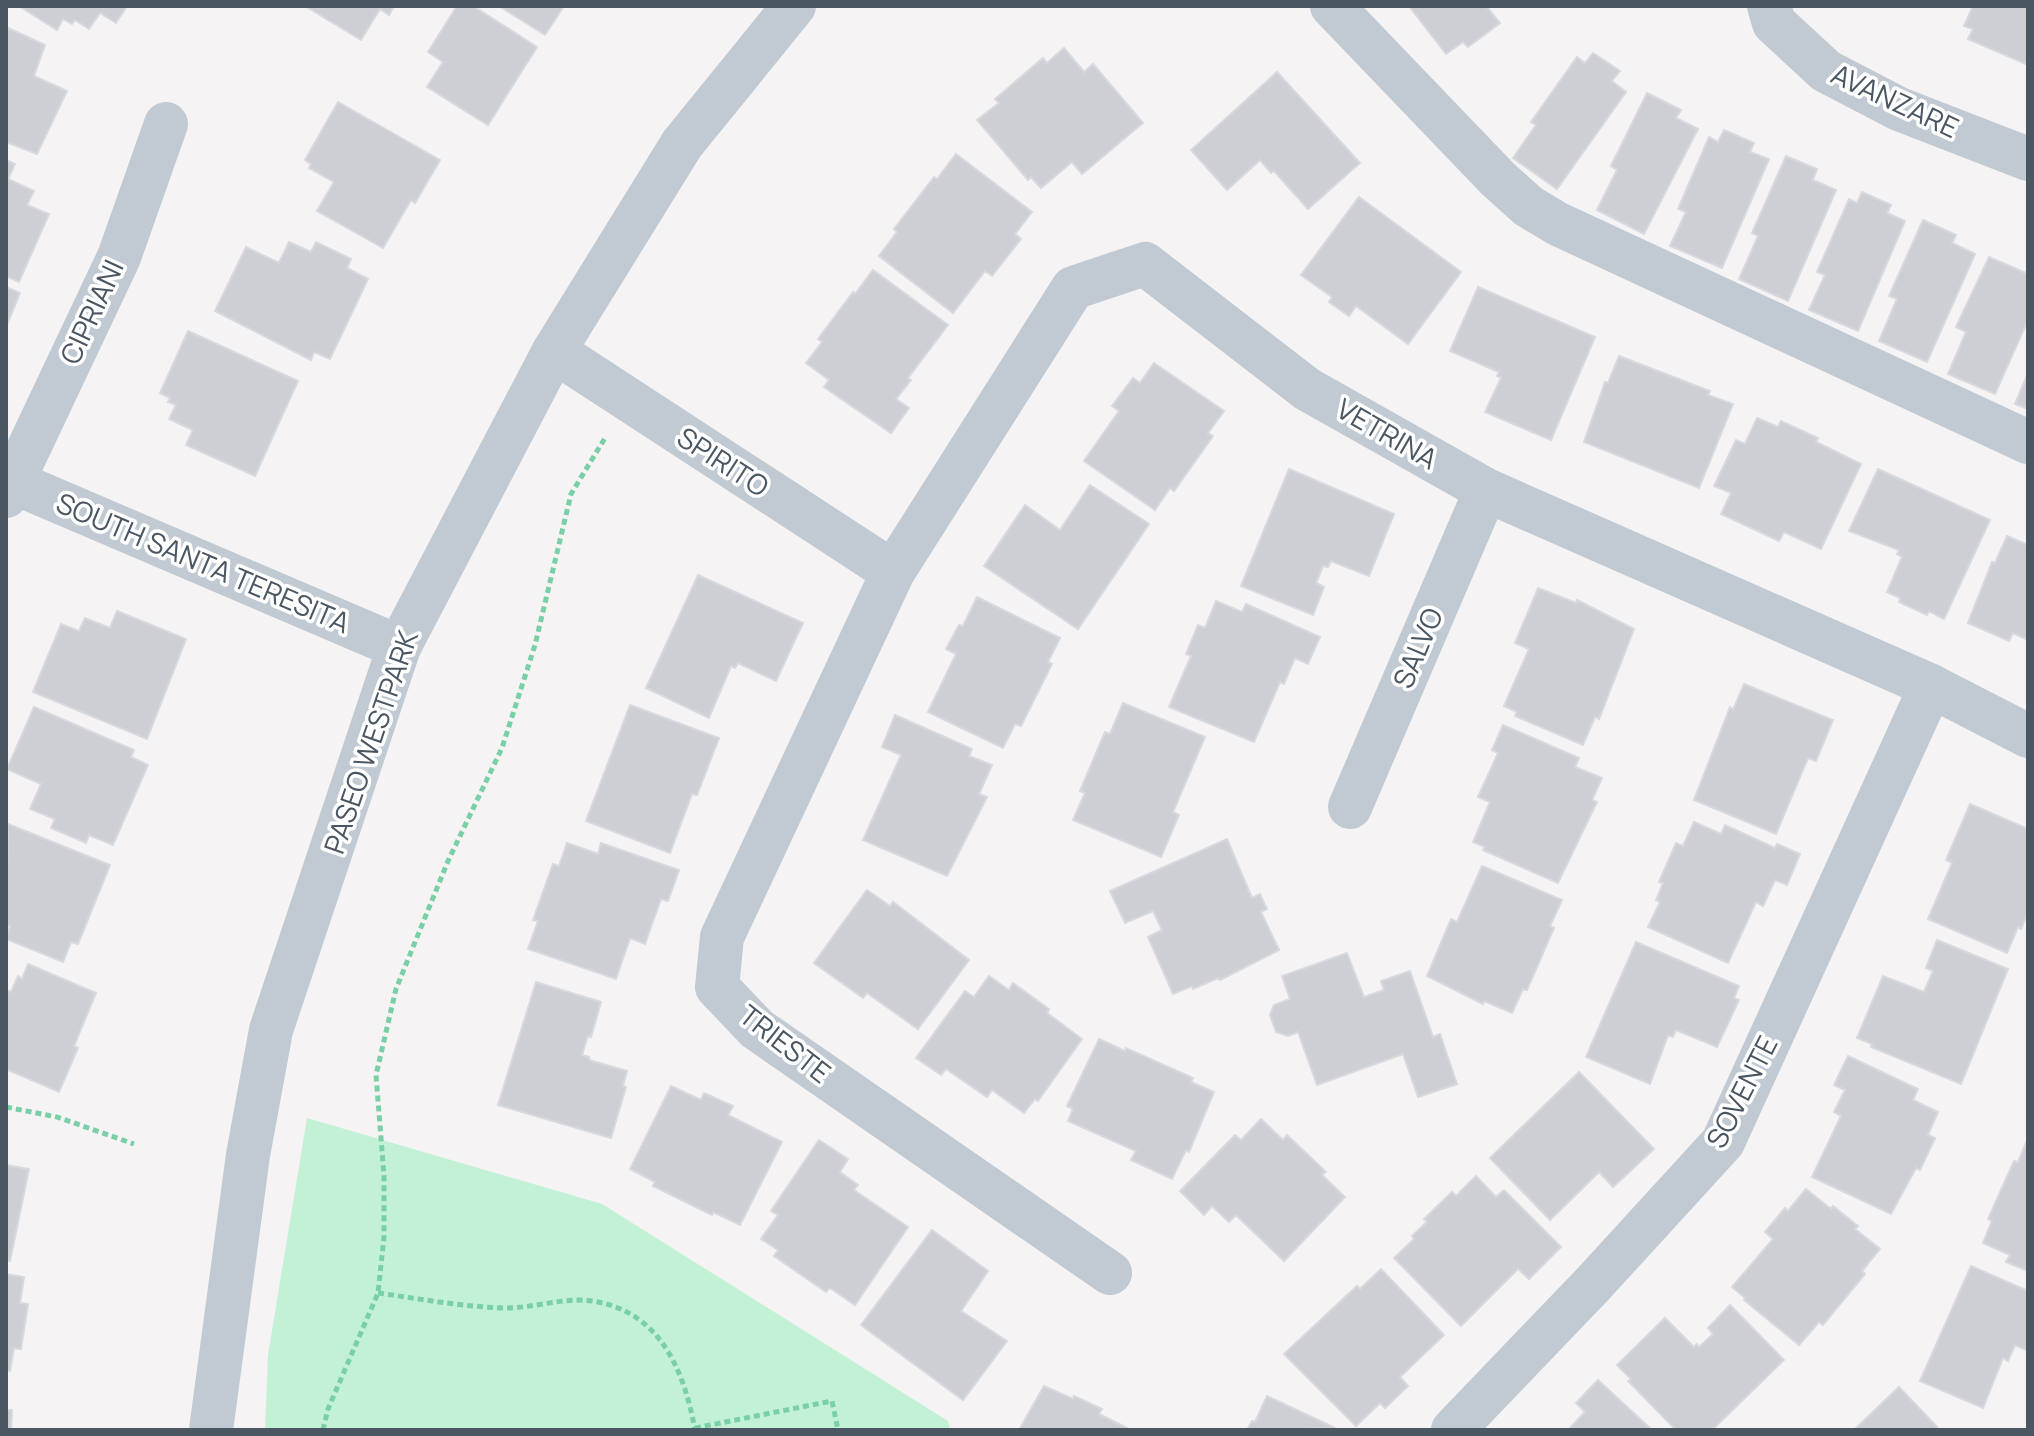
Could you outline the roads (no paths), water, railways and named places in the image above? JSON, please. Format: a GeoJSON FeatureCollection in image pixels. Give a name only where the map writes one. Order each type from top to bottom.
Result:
{"type":"FeatureCollection","features":[{"type":"Feature","properties":{"kind":"street","name":"PASEO WESTPARK"},"geometry":{"type":"LineString","coordinates":[[211,1430],[248,1155],[271,1030],[399,647],[554,351],[682,144],[794,6]]}},
{"type":"Feature","properties":{"kind":"street"},"geometry":{"type":"LineString","coordinates":[[1332,6],[1498,179],[1528,206],[1558,224],[2028,442]]}},
{"type":"Feature","properties":{"kind":"street","name":"AVANZARE"},"geometry":{"type":"LineString","coordinates":[[1772,14],[1826,71],[1899,109],[2028,159]]}},
{"type":"Feature","properties":{"kind":"street","name":"CIPRIANI"},"geometry":{"type":"LineString","coordinates":[[8,485],[119,257],[166,124]]}},
{"type":"Feature","properties":{"kind":"street","name":"VETRINA"},"geometry":{"type":"LineString","coordinates":[[893,572],[1073,288],[1145,264],[1307,389],[1486,490],[1931,686],[2028,736]]}},
{"type":"Feature","properties":{"kind":"street","name":"SPIRITO"},"geometry":{"type":"LineString","coordinates":[[554,351],[893,572]]}},
{"type":"Feature","properties":{"kind":"street","name":"SOUTH SANTA TERESITA"},"geometry":{"type":"LineString","coordinates":[[8,485],[399,647]]}},
{"type":"Feature","properties":{"kind":"street","name":"SALVO"},"geometry":{"type":"LineString","coordinates":[[1350,807],[1486,490]]}},
{"type":"Feature","properties":{"kind":"street","name":"TRIESTE"},"geometry":{"type":"LineString","coordinates":[[893,572],[722,937],[717,987],[757,1029],[1110,1273]]}},
{"type":"Feature","properties":{"kind":"street","name":"SOVENTE"},"geometry":{"type":"LineString","coordinates":[[1453,1430],[1723,1142],[1931,686]]}}]}
